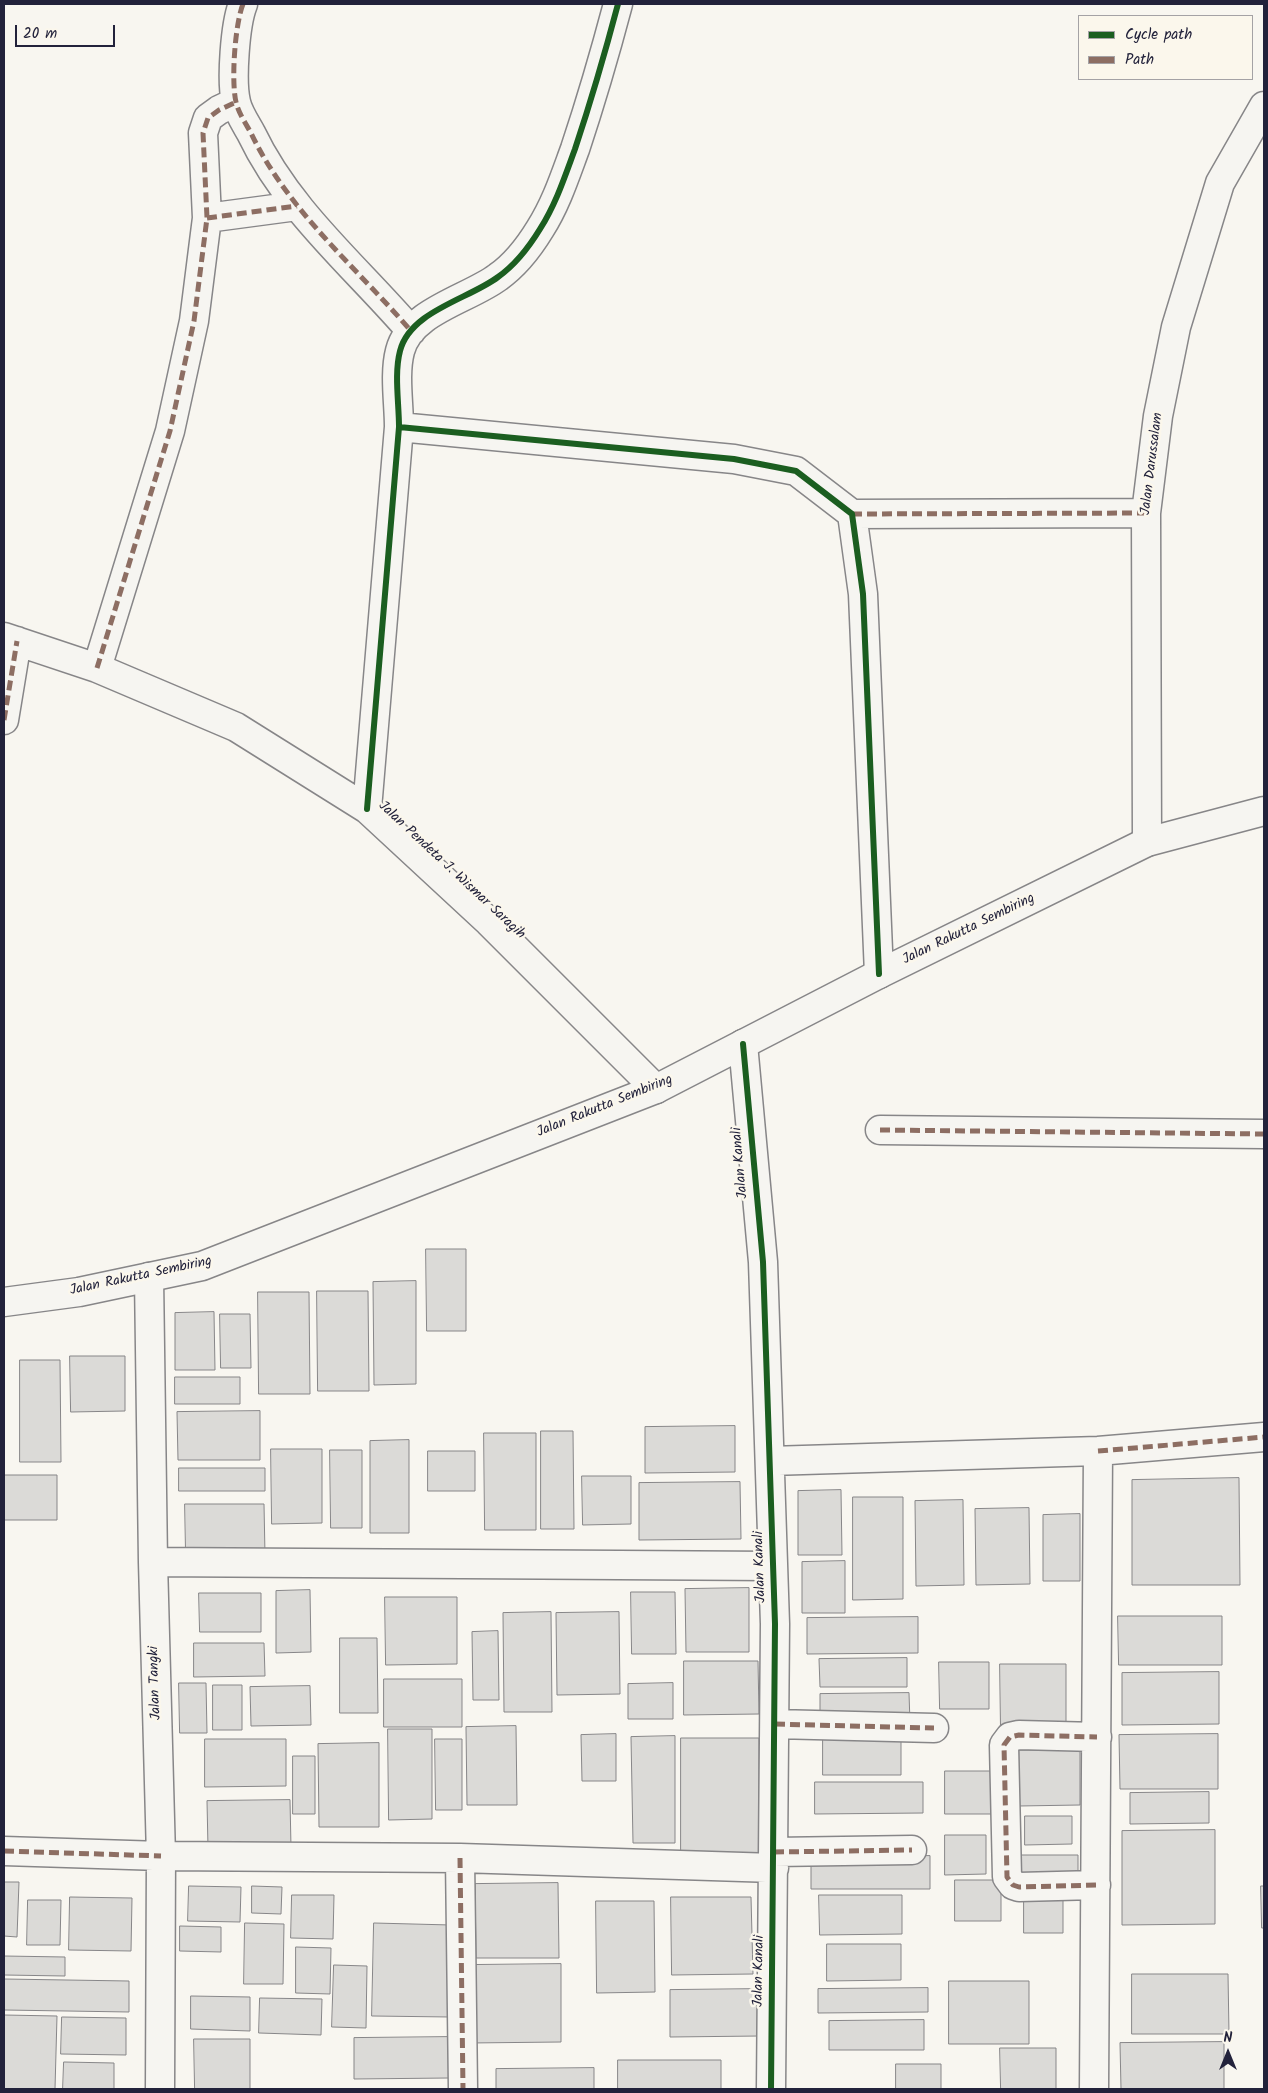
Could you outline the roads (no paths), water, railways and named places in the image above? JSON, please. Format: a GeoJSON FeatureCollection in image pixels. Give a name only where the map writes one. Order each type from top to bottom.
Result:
{"type":"FeatureCollection","features":[{"type":"Feature","properties":{"kind":"street"},"geometry":{"type":"LineString","coordinates":[[243,4],[239,15],[235,49],[236,102],[257,146],[275,176],[298,206],[411,331]]}},
{"type":"Feature","properties":{"kind":"street"},"geometry":{"type":"LineString","coordinates":[[368,809],[399,427],[398,377],[400,351],[411,331],[438,309],[498,278],[521,256],[541,228],[561,188],[594,93],[618,4]]}},
{"type":"Feature","properties":{"kind":"street"},"geometry":{"type":"LineString","coordinates":[[97,668],[170,431],[194,321],[208,218],[203,133],[208,118],[218,110],[236,102]]}},
{"type":"Feature","properties":{"kind":"street","name":"Jalan Darussalam"},"geometry":{"type":"LineString","coordinates":[[1146,842],[1146,513],[1158,416],[1179,317],[1220,183],[1264,106]]}},
{"type":"Feature","properties":{"kind":"street"},"geometry":{"type":"LineString","coordinates":[[208,218],[298,206]]}},
{"type":"Feature","properties":{"kind":"street"},"geometry":{"type":"LineString","coordinates":[[399,427],[743,460],[796,471],[852,514],[1146,513]]}},
{"type":"Feature","properties":{"kind":"street"},"geometry":{"type":"LineString","coordinates":[[852,514],[863,594],[879,974]]}},
{"type":"Feature","properties":{"kind":"street"},"geometry":{"type":"LineString","coordinates":[[4,720],[11,639]]}},
{"type":"Feature","properties":{"kind":"street","name":"Jalan Pendeta J. Wismar Saragih"},"geometry":{"type":"LineString","coordinates":[[11,639],[97,668],[236,727],[368,809],[489,922],[656,1089]]}},
{"type":"Feature","properties":{"kind":"street","name":"Jalan Rakutta Sembiring"},"geometry":{"type":"LineString","coordinates":[[4,1302],[79,1292],[202,1266],[656,1089],[879,974],[1146,842],[1264,811]]}},
{"type":"Feature","properties":{"kind":"street","name":"Jalan Kanali"},"geometry":{"type":"LineString","coordinates":[[742,1044],[762,1262],[775,1624],[771,2089]]}},
{"type":"Feature","properties":{"kind":"street"},"geometry":{"type":"LineString","coordinates":[[880,1130],[1264,1134]]}},
{"type":"Feature","properties":{"kind":"street","name":"Jalan Tangki"},"geometry":{"type":"LineString","coordinates":[[149,1277],[153,1562],[161,1856],[160,2089]]}},
{"type":"Feature","properties":{"kind":"street"},"geometry":{"type":"LineString","coordinates":[[770,1461],[1098,1451],[1264,1437]]}},
{"type":"Feature","properties":{"kind":"street"},"geometry":{"type":"LineString","coordinates":[[1094,2089],[1098,1451]]}},
{"type":"Feature","properties":{"kind":"street"},"geometry":{"type":"LineString","coordinates":[[153,1562],[772,1566]]}},
{"type":"Feature","properties":{"kind":"street"},"geometry":{"type":"LineString","coordinates":[[775,1724],[934,1728]]}},
{"type":"Feature","properties":{"kind":"street"},"geometry":{"type":"LineString","coordinates":[[1096,1885],[1019,1887],[1007,1878],[1004,1745],[1010,1736],[1097,1737]]}},
{"type":"Feature","properties":{"kind":"street"},"geometry":{"type":"LineString","coordinates":[[4,1851],[161,1856],[774,1860],[912,1850]]}},
{"type":"Feature","properties":{"kind":"street"},"geometry":{"type":"LineString","coordinates":[[460,1858],[463,2089]]}}]}
